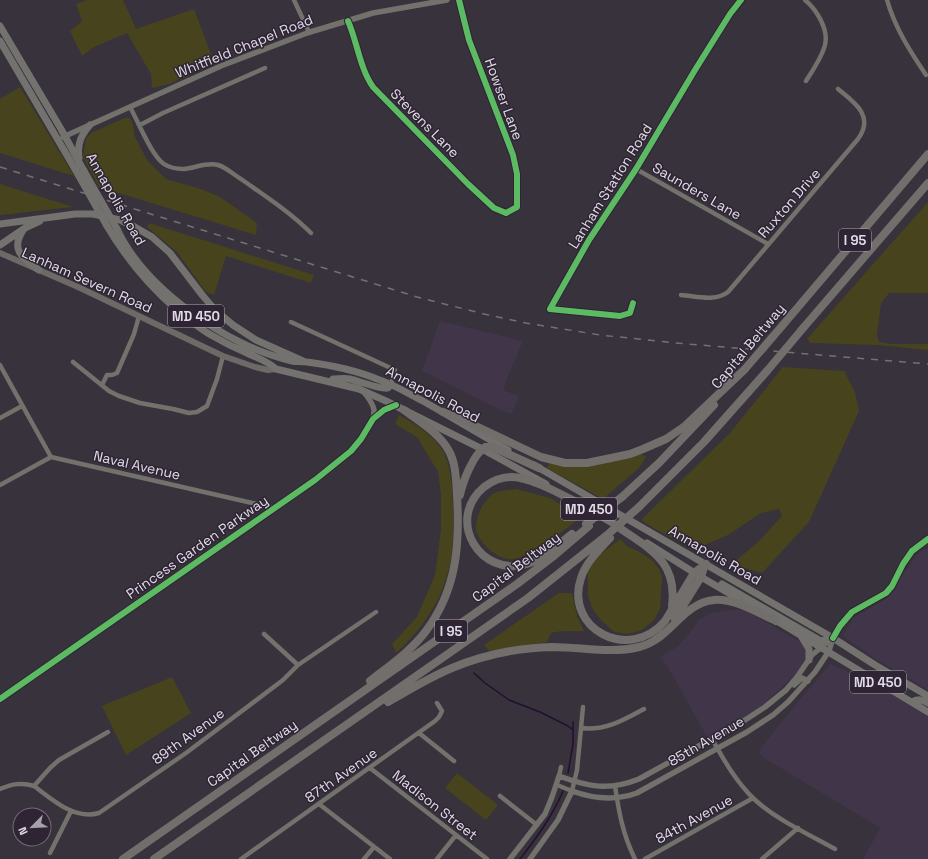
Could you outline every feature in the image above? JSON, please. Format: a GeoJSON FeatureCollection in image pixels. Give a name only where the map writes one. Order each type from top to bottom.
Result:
{"type":"FeatureCollection","features":[{"type":"Feature","properties":{"kind":"highway","name":"Capital Beltway"},"geometry":{"type":"LineString","coordinates":[[123,859],[517,584],[555,555],[622,497],[659,463],[691,430],[782,326],[928,154]]}},
{"type":"Feature","properties":{"kind":"highway","name":"I 95"},"geometry":{"type":"LineString","coordinates":[[154,859],[528,598],[608,537],[704,442],[767,371],[928,183]]}},
{"type":"Feature","properties":{"kind":"highway"},"geometry":{"type":"LineString","coordinates":[[443,412],[541,456],[565,463],[587,463],[630,454],[666,440],[685,426],[745,369]]}},
{"type":"Feature","properties":{"kind":"highway"},"geometry":{"type":"LineString","coordinates":[[308,730],[404,654],[420,638],[434,620],[449,589],[458,543],[458,503],[455,466],[448,449],[435,434],[404,410]]}},
{"type":"Feature","properties":{"kind":"highway"},"geometry":{"type":"LineString","coordinates":[[458,503],[468,472],[479,451],[488,446],[539,468]]}},
{"type":"Feature","properties":{"kind":"highway"},"geometry":{"type":"LineString","coordinates":[[582,505],[526,479],[516,477],[504,478],[488,484],[475,496],[468,511],[467,529],[473,544],[486,558],[502,565],[511,566],[527,564],[540,558],[588,525]]}},
{"type":"Feature","properties":{"kind":"highway"},"geometry":{"type":"LineString","coordinates":[[614,524],[654,553],[666,565],[674,590],[672,610]]}},
{"type":"Feature","properties":{"kind":"highway"},"geometry":{"type":"LineString","coordinates":[[608,537],[586,566],[578,587],[578,598],[585,617],[591,625],[606,637],[615,640],[637,640],[653,633],[660,627],[706,564]]}},
{"type":"Feature","properties":{"kind":"highway"},"geometry":{"type":"LineString","coordinates":[[671,626],[698,575]]}},
{"type":"Feature","properties":{"kind":"highway"},"geometry":{"type":"LineString","coordinates":[[350,722],[440,673],[484,657],[538,648],[630,649],[650,644],[658,639],[687,611],[695,606],[715,599],[728,600],[776,621]]}},
{"type":"Feature","properties":{"kind":"main road","name":"Annapolis Road"},"geometry":{"type":"LineString","coordinates":[[0,26],[65,136],[128,249],[152,278],[170,296],[199,318],[220,331],[264,352],[293,362],[305,362],[357,372],[391,384],[443,412],[706,564],[833,638],[928,696]]}},
{"type":"Feature","properties":{"kind":"main road","name":"Annapolis Road"},"geometry":{"type":"LineString","coordinates":[[0,41],[107,226],[130,262],[159,294],[198,326],[211,335],[236,348],[271,363],[276,369],[363,390],[482,449],[582,505],[714,585],[821,646],[928,712]]}},
{"type":"Feature","properties":{"kind":"main road"},"geometry":{"type":"LineString","coordinates":[[79,162],[79,141],[90,125]]}},
{"type":"Feature","properties":{"kind":"main road"},"geometry":{"type":"LineString","coordinates":[[0,224],[75,214],[93,214],[120,220],[144,231],[170,253],[211,305],[233,325],[256,340],[305,362]]}},
{"type":"Feature","properties":{"kind":"main road"},"geometry":{"type":"LineString","coordinates":[[0,245],[34,223],[53,217]]}},
{"type":"Feature","properties":{"kind":"main road"},"geometry":{"type":"LineString","coordinates":[[25,228],[18,238],[18,250],[23,258],[39,270]]}},
{"type":"Feature","properties":{"kind":"main road","name":"Lanham Severn Road"},"geometry":{"type":"LineString","coordinates":[[0,253],[223,356],[255,367],[268,370],[276,369]]}},
{"type":"Feature","properties":{"kind":"main road"},"geometry":{"type":"LineString","coordinates":[[319,379],[347,379],[364,382],[382,389],[388,388],[391,384]]}},
{"type":"Feature","properties":{"kind":"main road"},"geometry":{"type":"LineString","coordinates":[[714,585],[722,584],[821,641],[833,638]]}},
{"type":"Feature","properties":{"kind":"main road"},"geometry":{"type":"LineString","coordinates":[[798,633],[809,649],[809,660]]}},
{"type":"Feature","properties":{"kind":"main road"},"geometry":{"type":"LineString","coordinates":[[912,702],[915,700],[920,700],[928,703]]}},
{"type":"Feature","properties":{"kind":"street"},"geometry":{"type":"LineString","coordinates":[[294,0],[309,32]]}},
{"type":"Feature","properties":{"kind":"street","name":"Whitfield Chapel Road"},"geometry":{"type":"LineString","coordinates":[[58,140],[221,66],[309,32],[386,10],[447,0]]}},
{"type":"Feature","properties":{"kind":"street","name":"Howser Lane"},"geometry":{"type":"LineString","coordinates":[[460,0],[470,40],[513,155],[516,174],[517,207]]}},
{"type":"Feature","properties":{"kind":"street","name":"Lanham Station Road"},"geometry":{"type":"LineString","coordinates":[[634,303],[630,313],[620,316],[550,309],[589,240],[636,169],[730,14],[741,0]]}},
{"type":"Feature","properties":{"kind":"street"},"geometry":{"type":"LineString","coordinates":[[805,0],[819,17],[826,41],[823,51],[806,82]]}},
{"type":"Feature","properties":{"kind":"street"},"geometry":{"type":"LineString","coordinates":[[887,0],[893,20],[900,34],[926,75]]}},
{"type":"Feature","properties":{"kind":"street","name":"Stevens Lane"},"geometry":{"type":"LineString","coordinates":[[348,21],[363,70],[373,87],[468,184],[494,208],[506,213],[517,207]]}},
{"type":"Feature","properties":{"kind":"street"},"geometry":{"type":"LineString","coordinates":[[140,125],[163,113],[265,68]]}},
{"type":"Feature","properties":{"kind":"street","name":"Ruxton Drive"},"geometry":{"type":"LineString","coordinates":[[681,295],[710,298],[726,294],[768,244],[811,197],[862,135],[864,122],[861,110],[838,89]]}},
{"type":"Feature","properties":{"kind":"street"},"geometry":{"type":"LineString","coordinates":[[130,106],[146,138],[158,158],[163,163],[173,168],[219,165],[268,198],[301,223],[311,233]]}},
{"type":"Feature","properties":{"kind":"street","name":"Saunders Lane"},"geometry":{"type":"LineString","coordinates":[[636,169],[768,244]]}},
{"type":"Feature","properties":{"kind":"street"},"geometry":{"type":"LineString","coordinates":[[102,385],[107,375],[112,376],[117,373],[134,334],[139,316]]}},
{"type":"Feature","properties":{"kind":"street"},"geometry":{"type":"LineString","coordinates":[[291,322],[392,367],[395,370],[391,384]]}},
{"type":"Feature","properties":{"kind":"street"},"geometry":{"type":"LineString","coordinates":[[73,362],[113,394],[140,403],[194,413],[203,410],[207,406],[217,379],[223,356]]}},
{"type":"Feature","properties":{"kind":"street"},"geometry":{"type":"LineString","coordinates":[[0,365],[51,457],[0,485]]}},
{"type":"Feature","properties":{"kind":"street"},"geometry":{"type":"LineString","coordinates":[[363,390],[374,408],[373,418]]}},
{"type":"Feature","properties":{"kind":"street"},"geometry":{"type":"LineString","coordinates":[[0,418],[22,406]]}},
{"type":"Feature","properties":{"kind":"street","name":"Princess Garden Parkway"},"geometry":{"type":"LineString","coordinates":[[0,699],[315,480],[351,451],[361,439],[373,418],[384,410],[396,406]]}},
{"type":"Feature","properties":{"kind":"street","name":"Naval Avenue"},"geometry":{"type":"LineString","coordinates":[[51,457],[274,508]]}},
{"type":"Feature","properties":{"kind":"street","name":"85th Avenue"},"geometry":{"type":"LineString","coordinates":[[557,785],[584,795],[598,798],[617,798],[631,795],[718,749],[773,715],[793,697],[808,680],[829,651],[833,638],[840,626],[852,612],[886,592],[892,586],[912,550],[928,539]]}},
{"type":"Feature","properties":{"kind":"street","name":"89th Avenue"},"geometry":{"type":"LineString","coordinates":[[34,786],[71,812],[89,815],[99,813],[186,753],[283,680],[298,665],[376,612]]}},
{"type":"Feature","properties":{"kind":"street"},"geometry":{"type":"LineString","coordinates":[[264,634],[298,665]]}},
{"type":"Feature","properties":{"kind":"street","name":"85th Avenue"},"geometry":{"type":"LineString","coordinates":[[559,776],[575,782],[599,786],[615,786],[639,779],[755,714],[783,692],[797,677],[821,646],[833,638]]}},
{"type":"Feature","properties":{"kind":"street"},"geometry":{"type":"LineString","coordinates":[[783,692],[802,678],[808,680]]}},
{"type":"Feature","properties":{"kind":"street","name":"87th Avenue"},"geometry":{"type":"LineString","coordinates":[[241,859],[419,733],[439,717],[442,711],[437,703]]}},
{"type":"Feature","properties":{"kind":"street"},"geometry":{"type":"LineString","coordinates":[[530,859],[558,820],[575,782],[583,707]]}},
{"type":"Feature","properties":{"kind":"street"},"geometry":{"type":"LineString","coordinates":[[581,728],[594,729],[606,727],[621,721],[644,708]]}},
{"type":"Feature","properties":{"kind":"street"},"geometry":{"type":"LineString","coordinates":[[0,789],[22,783],[34,786],[59,760],[108,732]]}},
{"type":"Feature","properties":{"kind":"street"},"geometry":{"type":"LineString","coordinates":[[419,733],[454,761]]}},
{"type":"Feature","properties":{"kind":"street"},"geometry":{"type":"LineString","coordinates":[[712,738],[732,773],[753,798],[798,828],[835,849]]}},
{"type":"Feature","properties":{"kind":"street"},"geometry":{"type":"LineString","coordinates":[[510,859],[537,825],[549,805],[557,785],[561,767]]}},
{"type":"Feature","properties":{"kind":"street","name":"Madison Street"},"geometry":{"type":"LineString","coordinates":[[370,768],[487,859]]}},
{"type":"Feature","properties":{"kind":"street"},"geometry":{"type":"LineString","coordinates":[[615,786],[624,832],[635,859]]}},
{"type":"Feature","properties":{"kind":"street"},"geometry":{"type":"LineString","coordinates":[[500,796],[537,825]]}},
{"type":"Feature","properties":{"kind":"street","name":"84th Avenue"},"geometry":{"type":"LineString","coordinates":[[645,859],[753,798]]}},
{"type":"Feature","properties":{"kind":"street"},"geometry":{"type":"LineString","coordinates":[[319,804],[390,859]]}},
{"type":"Feature","properties":{"kind":"street"},"geometry":{"type":"LineString","coordinates":[[50,853],[71,812]]}},
{"type":"Feature","properties":{"kind":"street"},"geometry":{"type":"LineString","coordinates":[[762,859],[798,828]]}},
{"type":"Feature","properties":{"kind":"street"},"geometry":{"type":"LineString","coordinates":[[437,859],[456,836]]}},
{"type":"Feature","properties":{"kind":"street"},"geometry":{"type":"LineString","coordinates":[[364,859],[374,847]]}},
{"type":"Feature","properties":{"kind":"shaded area"},"geometry":{"type":"Polygon","coordinates":[[[87,0],[123,0],[136,29],[194,9],[214,62],[169,84],[152,88],[151,74],[127,33],[94,47],[82,56],[70,31],[82,21],[76,4],[87,0]]]}},
{"type":"Feature","properties":{"kind":"shaded area"},"geometry":{"type":"Polygon","coordinates":[[[20,87],[74,176],[0,153],[0,99],[20,87]]]}},
{"type":"Feature","properties":{"kind":"shaded area"},"geometry":{"type":"Polygon","coordinates":[[[125,118],[130,118],[133,125],[134,135],[147,160],[166,179],[201,189],[220,197],[257,223],[256,235],[99,187],[83,157],[86,138],[93,132],[125,118]]]}},
{"type":"Feature","properties":{"kind":"shaded area"},"geometry":{"type":"Polygon","coordinates":[[[0,184],[73,207],[0,215],[0,184]]]}},
{"type":"Feature","properties":{"kind":"shaded area"},"geometry":{"type":"Polygon","coordinates":[[[928,202],[928,293],[889,293],[881,303],[877,336],[879,342],[891,344],[928,344],[928,350],[877,345],[811,343],[807,339],[928,202]]]}},
{"type":"Feature","properties":{"kind":"shaded area"},"geometry":{"type":"Polygon","coordinates":[[[149,223],[314,275],[311,283],[226,256],[214,295],[206,292],[177,252],[147,227],[149,223]]]}},
{"type":"Feature","properties":{"kind":"shaded area"},"geometry":{"type":"Polygon","coordinates":[[[440,321],[523,341],[505,383],[504,390],[519,397],[511,414],[422,371],[440,321]]]}},
{"type":"Feature","properties":{"kind":"shaded area"},"geometry":{"type":"Polygon","coordinates":[[[783,367],[844,371],[855,392],[859,411],[809,522],[762,573],[741,567],[737,560],[760,540],[782,516],[779,509],[761,513],[728,535],[705,545],[680,542],[641,520],[730,433],[783,367]]]}},
{"type":"Feature","properties":{"kind":"shaded area"},"geometry":{"type":"Polygon","coordinates":[[[399,415],[419,427],[431,437],[445,455],[451,481],[453,539],[452,556],[448,572],[436,602],[419,629],[396,653],[392,644],[417,617],[435,575],[441,529],[441,494],[438,472],[417,437],[395,424],[399,415]]]}},
{"type":"Feature","properties":{"kind":"shaded area"},"geometry":{"type":"Polygon","coordinates":[[[642,454],[646,457],[639,468],[603,499],[547,468],[549,463],[573,467],[593,465],[642,454]]]}},
{"type":"Feature","properties":{"kind":"shaded area"},"geometry":{"type":"Polygon","coordinates":[[[516,489],[550,498],[581,517],[530,553],[514,559],[502,558],[490,550],[481,540],[476,529],[477,519],[485,502],[493,494],[499,491],[516,489]]]}},
{"type":"Feature","properties":{"kind":"shaded area"},"geometry":{"type":"Polygon","coordinates":[[[620,539],[628,547],[638,551],[652,560],[662,576],[660,609],[654,620],[642,630],[628,634],[614,632],[601,620],[592,608],[588,596],[588,570],[597,557],[620,539]]]}},
{"type":"Feature","properties":{"kind":"shaded area"},"geometry":{"type":"Polygon","coordinates":[[[928,548],[928,690],[874,658],[843,636],[853,618],[886,599],[894,591],[900,578],[912,562],[920,552],[928,548]]]}},
{"type":"Feature","properties":{"kind":"shaded area"},"geometry":{"type":"Polygon","coordinates":[[[559,593],[572,593],[577,616],[584,631],[555,632],[551,633],[547,642],[489,651],[484,645],[559,593]]]}},
{"type":"Feature","properties":{"kind":"shaded area"},"geometry":{"type":"Polygon","coordinates":[[[731,610],[745,610],[795,639],[806,646],[808,656],[795,675],[764,704],[751,714],[707,737],[668,667],[660,657],[677,647],[689,634],[699,619],[711,613],[731,610]]]}},
{"type":"Feature","properties":{"kind":"shaded area"},"geometry":{"type":"Polygon","coordinates":[[[830,664],[864,678],[928,716],[928,859],[863,859],[880,828],[764,758],[758,752],[830,664]]]}},
{"type":"Feature","properties":{"kind":"shaded area"},"geometry":{"type":"Polygon","coordinates":[[[172,677],[191,713],[126,755],[102,706],[172,677]]]}},
{"type":"Feature","properties":{"kind":"shaded area"},"geometry":{"type":"Polygon","coordinates":[[[457,773],[498,805],[486,820],[445,788],[457,773]]]}},
{"type":"Feature","properties":{"kind":"waterway"},"geometry":{"type":"LineString","coordinates":[[474,673],[509,700],[540,712],[573,730]]}},
{"type":"Feature","properties":{"kind":"waterway"},"geometry":{"type":"LineString","coordinates":[[568,773],[573,744],[573,722]]}},
{"type":"Feature","properties":{"kind":"waterway"},"geometry":{"type":"LineString","coordinates":[[520,859],[549,818],[563,791]]}},
{"type":"Feature","properties":{"kind":"railway"},"geometry":{"type":"LineString","coordinates":[[0,167],[417,297],[526,323],[600,335],[676,343],[928,364]]}},
{"type":"Feature","properties":{"kind":"cycle path"},"geometry":{"type":"LineString","coordinates":[[348,21],[365,72],[373,87],[468,184],[494,208],[506,213],[517,207],[517,174],[513,155],[469,40],[459,0]]}},
{"type":"Feature","properties":{"kind":"cycle path"},"geometry":{"type":"LineString","coordinates":[[633,303],[630,313],[620,316],[550,309],[589,240],[636,169],[730,14],[741,0]]}},
{"type":"Feature","properties":{"kind":"cycle path"},"geometry":{"type":"LineString","coordinates":[[0,699],[315,480],[351,451],[361,439],[373,419],[384,410],[396,405]]}},
{"type":"Feature","properties":{"kind":"cycle path"},"geometry":{"type":"LineString","coordinates":[[833,638],[840,626],[852,612],[886,593],[892,586],[903,564],[912,551],[928,539]]}}]}
